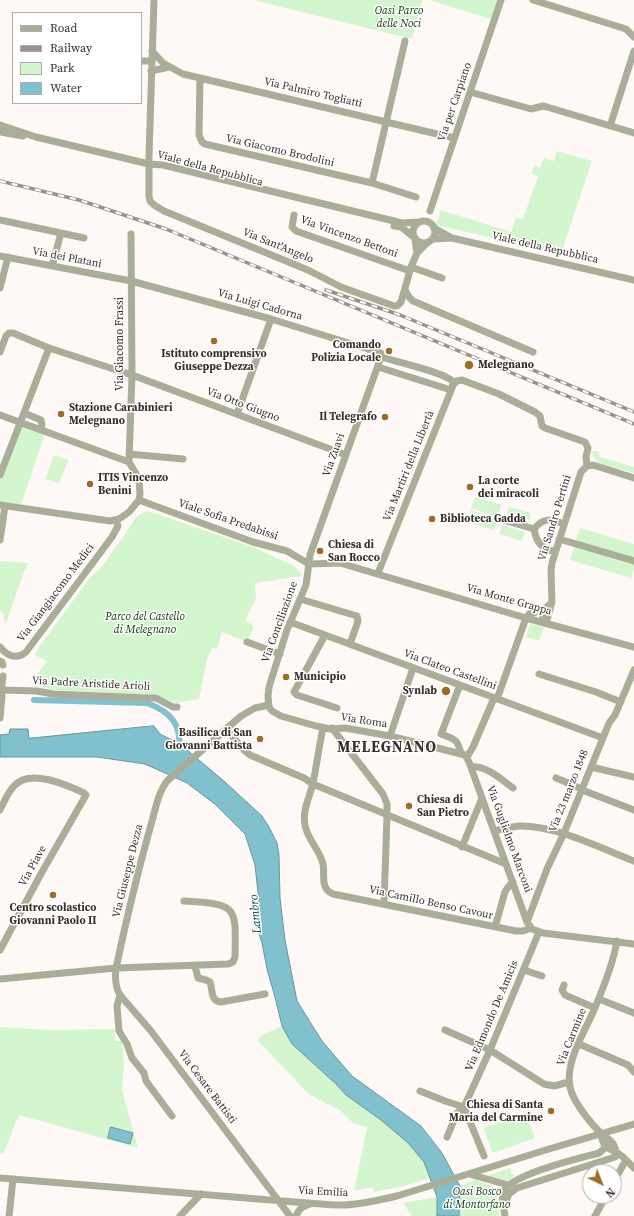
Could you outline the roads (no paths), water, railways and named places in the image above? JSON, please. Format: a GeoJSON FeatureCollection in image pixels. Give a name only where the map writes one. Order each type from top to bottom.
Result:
{"type":"FeatureCollection","features":[{"type":"Feature","properties":{"kind":"street"},"geometry":{"type":"LineString","coordinates":[[0,125],[36,136],[150,164],[151,61],[154,0]]}},
{"type":"Feature","properties":{"kind":"street","name":"Via per Carpiano"},"geometry":{"type":"LineString","coordinates":[[420,222],[430,212],[501,0]]}},
{"type":"Feature","properties":{"kind":"street"},"geometry":{"type":"LineString","coordinates":[[534,0],[626,29],[634,37]]}},
{"type":"Feature","properties":{"kind":"street"},"geometry":{"type":"LineString","coordinates":[[372,183],[405,41]]}},
{"type":"Feature","properties":{"kind":"street","name":"Via Palmiro Togliatti"},"geometry":{"type":"LineString","coordinates":[[152,50],[159,60],[183,74],[454,138]]}},
{"type":"Feature","properties":{"kind":"street"},"geometry":{"type":"LineString","coordinates":[[610,126],[634,50]]}},
{"type":"Feature","properties":{"kind":"street"},"geometry":{"type":"LineString","coordinates":[[142,61],[151,61]]}},
{"type":"Feature","properties":{"kind":"street"},"geometry":{"type":"LineString","coordinates":[[151,71],[169,67]]}},
{"type":"Feature","properties":{"kind":"street","name":"Via Giacomo Brodolini"},"geometry":{"type":"LineString","coordinates":[[200,78],[199,135],[200,140],[205,144],[372,183],[416,197]]}},
{"type":"Feature","properties":{"kind":"street"},"geometry":{"type":"LineString","coordinates":[[470,92],[530,109],[546,107],[634,133]]}},
{"type":"Feature","properties":{"kind":"street"},"geometry":{"type":"LineString","coordinates":[[0,132],[10,135],[36,136]]}},
{"type":"Feature","properties":{"kind":"street","name":"Via Sant'Angelo"},"geometry":{"type":"LineString","coordinates":[[150,164],[149,197],[150,201],[155,206],[308,270],[341,287],[394,306],[399,305],[404,292]]}},
{"type":"Feature","properties":{"kind":"street","name":"Viale della Repubblica"},"geometry":{"type":"LineString","coordinates":[[150,164],[163,165],[402,223],[426,222],[452,238]]}},
{"type":"Feature","properties":{"kind":"street","name":"Viale della Repubblica"},"geometry":{"type":"LineString","coordinates":[[150,164],[158,169],[401,227],[423,243],[430,240],[452,238],[634,280]]}},
{"type":"Feature","properties":{"kind":"street","name":"Via per Carpiano"},"geometry":{"type":"LineString","coordinates":[[430,212],[433,226]]}},
{"type":"Feature","properties":{"kind":"street","name":"Via Vincenzo Bettoni"},"geometry":{"type":"LineString","coordinates":[[294,215],[292,225],[293,229],[296,231],[442,278]]}},
{"type":"Feature","properties":{"kind":"street"},"geometry":{"type":"LineString","coordinates":[[0,220],[84,238]]}},
{"type":"Feature","properties":{"kind":"street"},"geometry":{"type":"LineString","coordinates":[[418,253],[413,229],[420,222]]}},
{"type":"Feature","properties":{"kind":"street"},"geometry":{"type":"LineString","coordinates":[[433,226],[434,235],[418,253],[404,292],[413,301],[533,352]]}},
{"type":"Feature","properties":{"kind":"street"},"geometry":{"type":"LineString","coordinates":[[52,266],[61,233]]}},
{"type":"Feature","properties":{"kind":"street","name":"Via Giacomo Frassi"},"geometry":{"type":"LineString","coordinates":[[129,462],[132,375],[131,234]]}},
{"type":"Feature","properties":{"kind":"street","name":"Via dei Platani"},"geometry":{"type":"LineString","coordinates":[[0,256],[131,281]]}},
{"type":"Feature","properties":{"kind":"street"},"geometry":{"type":"LineString","coordinates":[[0,288],[8,257]]}},
{"type":"Feature","properties":{"kind":"street","name":"Via Luigi Cadorna"},"geometry":{"type":"LineString","coordinates":[[131,281],[271,319],[377,351],[381,356],[450,378],[453,383],[451,390]]}},
{"type":"Feature","properties":{"kind":"street"},"geometry":{"type":"LineString","coordinates":[[237,414],[271,319]]}},
{"type":"Feature","properties":{"kind":"street","name":"Via Otto Giugno"},"geometry":{"type":"LineString","coordinates":[[1,349],[6,336],[9,333],[13,333],[49,348],[132,375],[346,456]]}},
{"type":"Feature","properties":{"kind":"street"},"geometry":{"type":"LineString","coordinates":[[0,475],[49,348]]}},
{"type":"Feature","properties":{"kind":"street","name":"Via Zuavi"},"geometry":{"type":"LineString","coordinates":[[309,564],[311,552],[381,356]]}},
{"type":"Feature","properties":{"kind":"street"},"geometry":{"type":"LineString","coordinates":[[378,367],[451,390]]}},
{"type":"Feature","properties":{"kind":"street","name":"Via Sandro Pertini"},"geometry":{"type":"LineString","coordinates":[[451,390],[454,384],[460,380],[499,394],[538,413],[541,417],[542,426],[545,428],[584,442],[588,445],[586,457],[587,466],[582,470],[578,477],[550,571],[552,602]]}},
{"type":"Feature","properties":{"kind":"street","name":"Via Martiri della Libertà"},"geometry":{"type":"LineString","coordinates":[[378,573],[451,390]]}},
{"type":"Feature","properties":{"kind":"street"},"geometry":{"type":"LineString","coordinates":[[24,412],[40,419],[42,424],[41,429]]}},
{"type":"Feature","properties":{"kind":"street"},"geometry":{"type":"LineString","coordinates":[[0,415],[129,462],[139,479],[141,489],[139,500],[129,512],[114,521],[2,506],[0,540]]}},
{"type":"Feature","properties":{"kind":"street"},"geometry":{"type":"LineString","coordinates":[[129,454],[183,459]]}},
{"type":"Feature","properties":{"kind":"street"},"geometry":{"type":"LineString","coordinates":[[587,466],[596,466],[634,478]]}},
{"type":"Feature","properties":{"kind":"street","name":"Viale Sofia Predabissi"},"geometry":{"type":"LineString","coordinates":[[139,500],[253,542],[287,551],[309,564]]}},
{"type":"Feature","properties":{"kind":"street"},"geometry":{"type":"LineString","coordinates":[[500,519],[534,529]]}},
{"type":"Feature","properties":{"kind":"street"},"geometry":{"type":"LineString","coordinates":[[534,529],[544,521],[553,520],[564,524]]}},
{"type":"Feature","properties":{"kind":"street","name":"Via Giangiacomo Medici"},"geometry":{"type":"LineString","coordinates":[[0,647],[6,654],[11,656],[20,656],[26,652],[112,537],[118,526],[114,521]]}},
{"type":"Feature","properties":{"kind":"street"},"geometry":{"type":"LineString","coordinates":[[534,529],[536,539],[539,544],[544,548],[555,551]]}},
{"type":"Feature","properties":{"kind":"street"},"geometry":{"type":"LineString","coordinates":[[559,539],[634,561]]}},
{"type":"Feature","properties":{"kind":"street","name":"Via Monte Grappa"},"geometry":{"type":"LineString","coordinates":[[309,564],[318,565],[338,563],[378,573],[526,618],[546,622],[634,647]]}},
{"type":"Feature","properties":{"kind":"street","name":"Via Conciliazione"},"geometry":{"type":"LineString","coordinates":[[269,705],[269,687],[290,622],[307,582],[309,564]]}},
{"type":"Feature","properties":{"kind":"street"},"geometry":{"type":"LineString","coordinates":[[300,599],[357,616],[358,621],[350,644]]}},
{"type":"Feature","properties":{"kind":"street"},"geometry":{"type":"LineString","coordinates":[[460,685],[441,734],[456,741],[464,756],[473,747],[496,698],[526,618],[529,614],[544,610],[552,602]]}},
{"type":"Feature","properties":{"kind":"street"},"geometry":{"type":"LineString","coordinates":[[546,622],[552,602]]}},
{"type":"Feature","properties":{"kind":"street"},"geometry":{"type":"LineString","coordinates":[[544,610],[542,614],[546,622]]}},
{"type":"Feature","properties":{"kind":"street","name":"Via Clateo Castellini"},"geometry":{"type":"LineString","coordinates":[[290,622],[603,738]]}},
{"type":"Feature","properties":{"kind":"street"},"geometry":{"type":"LineString","coordinates":[[324,635],[294,692],[297,695],[337,708]]}},
{"type":"Feature","properties":{"kind":"street"},"geometry":{"type":"LineString","coordinates":[[248,642],[280,654]]}},
{"type":"Feature","properties":{"kind":"street"},"geometry":{"type":"LineString","coordinates":[[390,736],[413,668]]}},
{"type":"Feature","properties":{"kind":"street","name":"Via 23 marzo 1848"},"geometry":{"type":"LineString","coordinates":[[529,925],[547,869],[634,670]]}},
{"type":"Feature","properties":{"kind":"street"},"geometry":{"type":"LineString","coordinates":[[538,674],[591,690],[621,702]]}},
{"type":"Feature","properties":{"kind":"street"},"geometry":{"type":"LineString","coordinates":[[0,718],[3,676]]}},
{"type":"Feature","properties":{"kind":"street","name":"Via Padre Aristide Arioli"},"geometry":{"type":"LineString","coordinates":[[2,690],[37,691],[53,694],[156,698],[163,700],[173,707],[177,706]]}},
{"type":"Feature","properties":{"kind":"street"},"geometry":{"type":"LineString","coordinates":[[269,705],[255,708],[247,712],[226,729],[243,749],[250,754],[304,778],[313,784],[506,864]]}},
{"type":"Feature","properties":{"kind":"street","name":"Via Roma"},"geometry":{"type":"LineString","coordinates":[[269,705],[272,711],[279,716],[300,722],[323,728],[345,728],[390,736],[464,756]]}},
{"type":"Feature","properties":{"kind":"street"},"geometry":{"type":"LineString","coordinates":[[313,784],[323,728]]}},
{"type":"Feature","properties":{"kind":"street"},"geometry":{"type":"LineString","coordinates":[[332,728],[380,790],[386,802],[387,815],[384,904]]}},
{"type":"Feature","properties":{"kind":"street","name":"Via Giuseppe Dezza"},"geometry":{"type":"LineString","coordinates":[[116,968],[138,871],[162,788],[167,781],[226,729]]}},
{"type":"Feature","properties":{"kind":"street","name":"Via Guglielmo Marconi"},"geometry":{"type":"LineString","coordinates":[[464,756],[471,767],[529,925]]}},
{"type":"Feature","properties":{"kind":"street"},"geometry":{"type":"LineString","coordinates":[[471,767],[478,767],[487,771],[513,788]]}},
{"type":"Feature","properties":{"kind":"street"},"geometry":{"type":"LineString","coordinates":[[591,767],[634,777]]}},
{"type":"Feature","properties":{"kind":"street"},"geometry":{"type":"LineString","coordinates":[[556,778],[582,790],[634,810]]}},
{"type":"Feature","properties":{"kind":"street","name":"Via Piave"},"geometry":{"type":"LineString","coordinates":[[0,810],[13,786],[25,779],[54,781],[85,794],[83,801],[46,863],[0,950]]}},
{"type":"Feature","properties":{"kind":"street","name":"Via Camillo Benso Cavour"},"geometry":{"type":"LineString","coordinates":[[313,784],[304,815],[304,824],[306,831],[322,859],[324,868],[324,886],[327,891],[333,894],[521,932],[529,925]]}},
{"type":"Feature","properties":{"kind":"street"},"geometry":{"type":"LineString","coordinates":[[462,846],[482,798]]}},
{"type":"Feature","properties":{"kind":"street"},"geometry":{"type":"LineString","coordinates":[[494,831],[513,827],[530,826],[564,833],[634,861]]}},
{"type":"Feature","properties":{"kind":"street"},"geometry":{"type":"LineString","coordinates":[[495,927],[505,892],[508,886],[513,882]]}},
{"type":"Feature","properties":{"kind":"street"},"geometry":{"type":"LineString","coordinates":[[0,979],[116,968],[195,966],[228,964],[233,962],[235,957],[235,924],[231,912],[225,907],[216,903],[184,901]]}},
{"type":"Feature","properties":{"kind":"street"},"geometry":{"type":"LineString","coordinates":[[529,925],[539,932],[634,944]]}},
{"type":"Feature","properties":{"kind":"street","name":"Via Edmondo De Amicis"},"geometry":{"type":"LineString","coordinates":[[447,1137],[457,1113],[464,1107],[490,1050],[539,932]]}},
{"type":"Feature","properties":{"kind":"street","name":"Via Carmine"},"geometry":{"type":"LineString","coordinates":[[617,941],[613,959],[599,998],[569,1068],[569,1082],[571,1094],[575,1102],[602,1133],[612,1142],[618,1153]]}},
{"type":"Feature","properties":{"kind":"street"},"geometry":{"type":"LineString","coordinates":[[195,966],[198,978],[208,980],[210,982],[213,998],[216,1001],[221,1002],[265,994]]}},
{"type":"Feature","properties":{"kind":"street"},"geometry":{"type":"LineString","coordinates":[[116,968],[116,985],[120,995],[117,1012],[118,1028],[127,1044],[132,1058],[144,1073],[146,1081],[172,1116]]}},
{"type":"Feature","properties":{"kind":"street"},"geometry":{"type":"LineString","coordinates":[[524,970],[542,976]]}},
{"type":"Feature","properties":{"kind":"street"},"geometry":{"type":"LineString","coordinates":[[564,985],[563,992],[566,996],[595,1008]]}},
{"type":"Feature","properties":{"kind":"street","name":"Via Cesare Battisti"},"geometry":{"type":"LineString","coordinates":[[120,995],[146,1024],[290,1216]]}},
{"type":"Feature","properties":{"kind":"street"},"geometry":{"type":"LineString","coordinates":[[599,998],[634,1013]]}},
{"type":"Feature","properties":{"kind":"street"},"geometry":{"type":"LineString","coordinates":[[445,1030],[490,1050],[544,1084],[554,1086],[569,1082]]}},
{"type":"Feature","properties":{"kind":"street"},"geometry":{"type":"LineString","coordinates":[[579,1044],[628,1065],[634,1072]]}},
{"type":"Feature","properties":{"kind":"street"},"geometry":{"type":"LineString","coordinates":[[420,1091],[464,1107],[484,1156]]}},
{"type":"Feature","properties":{"kind":"street","name":"Via Emilia"},"geometry":{"type":"LineString","coordinates":[[0,1178],[344,1205],[392,1197],[634,1124]]}},
{"type":"Feature","properties":{"kind":"street"},"geometry":{"type":"LineString","coordinates":[[602,1133],[603,1142],[606,1147],[618,1153],[634,1168]]}},
{"type":"Feature","properties":{"kind":"street"},"geometry":{"type":"LineString","coordinates":[[502,1196],[508,1185],[529,1173],[599,1152],[606,1147]]}},
{"type":"Feature","properties":{"kind":"street"},"geometry":{"type":"LineString","coordinates":[[504,1206],[509,1194],[519,1187],[615,1157],[618,1153]]}},
{"type":"Feature","properties":{"kind":"street"},"geometry":{"type":"LineString","coordinates":[[622,1167],[626,1160]]}},
{"type":"Feature","properties":{"kind":"street"},"geometry":{"type":"LineString","coordinates":[[467,1174],[508,1185]]}},
{"type":"Feature","properties":{"kind":"street"},"geometry":{"type":"LineString","coordinates":[[9,1216],[13,1179]]}},
{"type":"Feature","properties":{"kind":"street"},"geometry":{"type":"LineString","coordinates":[[490,1180],[496,1185],[502,1196],[505,1216]]}},
{"type":"Feature","properties":{"kind":"street"},"geometry":{"type":"LineString","coordinates":[[180,1216],[201,1194]]}},
{"type":"Feature","properties":{"kind":"street"},"geometry":{"type":"LineString","coordinates":[[296,1216],[302,1207],[313,1203]]}},
{"type":"Feature","properties":{"kind":"street"},"geometry":{"type":"LineString","coordinates":[[596,1216],[602,1204]]}},
{"type":"Feature","properties":{"kind":"water","name":"Lambro"},"geometry":{"type":"Polygon","coordinates":[[[154,726],[160,734],[180,744],[225,782],[262,816],[269,827],[277,843],[279,855],[280,898],[285,940],[297,1001],[322,1041],[352,1076],[421,1126],[442,1153],[460,1186],[459,1216],[437,1216],[437,1197],[424,1162],[408,1143],[381,1120],[346,1095],[292,1044],[282,1026],[257,928],[254,913],[259,902],[255,865],[245,834],[216,805],[187,783],[145,764],[97,757],[0,757],[0,735],[9,734],[10,729],[28,729],[29,738],[154,726]]]}},
{"type":"Feature","properties":{"kind":"water"},"geometry":{"type":"Polygon","coordinates":[[[111,1127],[133,1133],[130,1144],[108,1138],[111,1127]]]}},
{"type":"Feature","properties":{"kind":"waterway"},"geometry":{"type":"LineString","coordinates":[[34,700],[147,703],[163,710],[173,720],[179,733],[179,751]]}},
{"type":"Feature","properties":{"kind":"railway"},"geometry":{"type":"LineString","coordinates":[[0,181],[79,200],[166,229],[634,424]]}},
{"type":"Feature","properties":{"kind":"railway"},"geometry":{"type":"LineString","coordinates":[[326,290],[400,315],[634,412]]}},
{"type":"Feature","properties":{"kind":"place","name":"Istituto comprensivo Giuseppe Dezza"},"geometry":{"type":"Point","coordinates":[214,341]}},
{"type":"Feature","properties":{"kind":"place","name":"Comando Polizia Locale"},"geometry":{"type":"Point","coordinates":[389,351]}},
{"type":"Feature","properties":{"kind":"place","name":"Melegnano"},"geometry":{"type":"Point","coordinates":[469,365]}},
{"type":"Feature","properties":{"kind":"place","name":"Stazione Carabinieri Melegnano"},"geometry":{"type":"Point","coordinates":[61,414]}},
{"type":"Feature","properties":{"kind":"place","name":"Il Telegrafo"},"geometry":{"type":"Point","coordinates":[385,417]}},
{"type":"Feature","properties":{"kind":"place","name":"ITIS Vincenzo Benini"},"geometry":{"type":"Point","coordinates":[90,484]}},
{"type":"Feature","properties":{"kind":"place","name":"La corte dei miracoli"},"geometry":{"type":"Point","coordinates":[470,487]}},
{"type":"Feature","properties":{"kind":"place","name":"Biblioteca Gadda"},"geometry":{"type":"Point","coordinates":[432,519]}},
{"type":"Feature","properties":{"kind":"place","name":"Chiesa di San Rocco"},"geometry":{"type":"Point","coordinates":[320,551]}},
{"type":"Feature","properties":{"kind":"place","name":"Municipio"},"geometry":{"type":"Point","coordinates":[286,677]}},
{"type":"Feature","properties":{"kind":"place","name":"Synlab"},"geometry":{"type":"Point","coordinates":[446,691]}},
{"type":"Feature","properties":{"kind":"place","name":"Basilica di San Giovanni Battista"},"geometry":{"type":"Point","coordinates":[260,739]}},
{"type":"Feature","properties":{"kind":"place","name":"Chiesa di San Pietro"},"geometry":{"type":"Point","coordinates":[409,806]}},
{"type":"Feature","properties":{"kind":"place","name":"Centro scolastico Giovanni Paolo II"},"geometry":{"type":"Point","coordinates":[53,895]}},
{"type":"Feature","properties":{"kind":"place","name":"Chiesa di Santa Maria del Carmine"},"geometry":{"type":"Point","coordinates":[551,1111]}},
{"type":"Feature","properties":{"kind":"district","name":"MELEGNANO"},"geometry":{"type":"Point","coordinates":[387,748]}},
{"type":"Feature","properties":{"kind":"park label","name":"Oasi Parco delle Noci"},"geometry":{"type":"Point","coordinates":[399,17]}},
{"type":"Feature","properties":{"kind":"park label","name":"Parco del Castello di Melegnano"},"geometry":{"type":"Point","coordinates":[145,623]}},
{"type":"Feature","properties":{"kind":"park label","name":"Oasi Bosco di Montorfano"},"geometry":{"type":"Point","coordinates":[477,1198]}}]}
